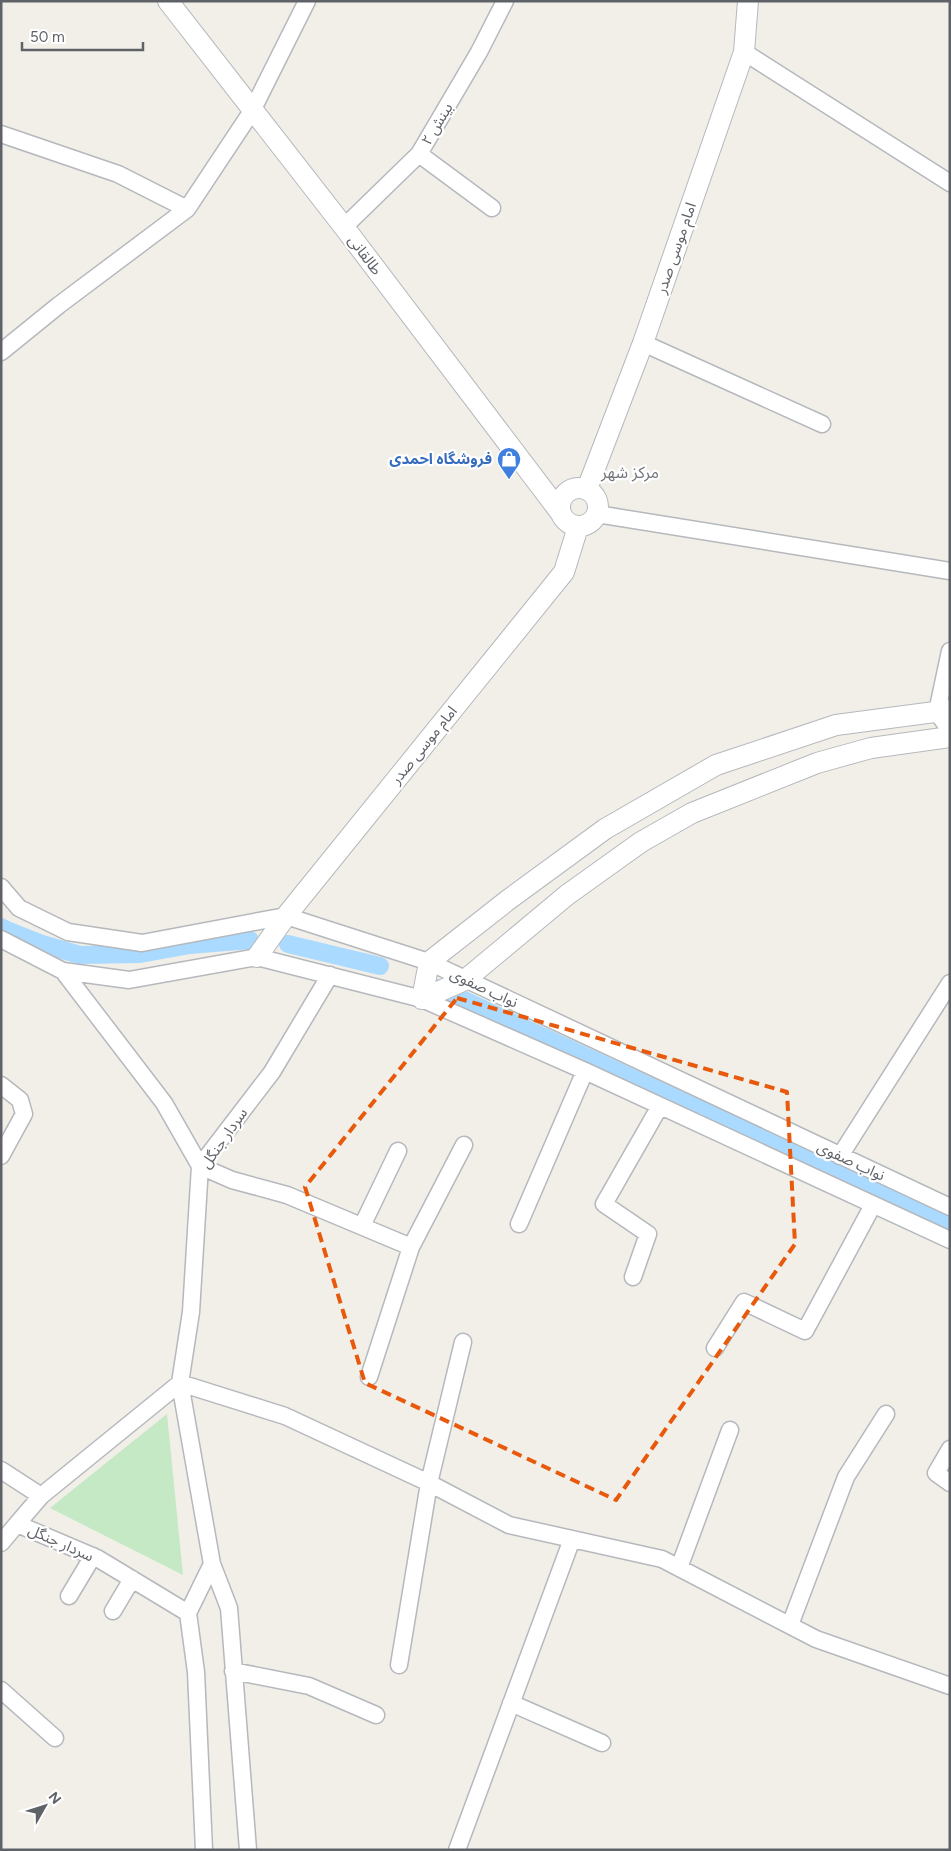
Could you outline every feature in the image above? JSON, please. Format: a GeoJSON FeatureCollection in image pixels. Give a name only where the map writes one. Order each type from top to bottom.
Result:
{"type":"FeatureCollection","features":[{"type":"Feature","properties":{"kind":"street","name":"طالقانی"},"geometry":{"type":"LineString","coordinates":[[168,1],[344,227],[560,512]]}},
{"type":"Feature","properties":{"kind":"street"},"geometry":{"type":"LineString","coordinates":[[1,352],[59,305],[188,209],[252,111],[307,1]]}},
{"type":"Feature","properties":{"kind":"street","name":"بینش ۲"},"geometry":{"type":"LineString","coordinates":[[344,227],[419,154],[479,52],[505,1]]}},
{"type":"Feature","properties":{"kind":"street","name":"امام موسی صدر"},"geometry":{"type":"LineString","coordinates":[[587,489],[643,343],[744,52],[748,1]]}},
{"type":"Feature","properties":{"kind":"street"},"geometry":{"type":"LineString","coordinates":[[744,52],[950,183]]}},
{"type":"Feature","properties":{"kind":"street"},"geometry":{"type":"LineString","coordinates":[[1,134],[118,174],[188,209]]}},
{"type":"Feature","properties":{"kind":"street"},"geometry":{"type":"LineString","coordinates":[[419,154],[492,208]]}},
{"type":"Feature","properties":{"kind":"street"},"geometry":{"type":"LineString","coordinates":[[643,343],[822,424]]}},
{"type":"Feature","properties":{"kind":"street"},"geometry":{"type":"LineString","coordinates":[[574,488],[587,489],[596,497],[597,514],[590,524],[578,527],[565,521],[560,512],[561,500],[568,491],[574,488]]}},
{"type":"Feature","properties":{"kind":"street"},"geometry":{"type":"LineString","coordinates":[[597,514],[950,571]]}},
{"type":"Feature","properties":{"kind":"street","name":"امام موسی صدر"},"geometry":{"type":"LineString","coordinates":[[257,957],[286,916],[564,572],[578,527]]}},
{"type":"Feature","properties":{"kind":"street"},"geometry":{"type":"LineString","coordinates":[[950,651],[943,711],[950,731]]}},
{"type":"Feature","properties":{"kind":"street"},"geometry":{"type":"LineString","coordinates":[[422,999],[429,962],[508,900],[605,829],[716,765],[836,725],[943,711]]}},
{"type":"Feature","properties":{"kind":"street"},"geometry":{"type":"LineString","coordinates":[[422,999],[465,980],[567,895],[641,842],[692,812],[816,762],[871,748],[950,737]]}},
{"type":"Feature","properties":{"kind":"street","name":"نواب صفوی"},"geometry":{"type":"LineString","coordinates":[[1,887],[20,908],[68,932],[142,943],[286,916],[429,962],[950,1207]]}},
{"type":"Feature","properties":{"kind":"street","name":"نواب صفوی"},"geometry":{"type":"LineString","coordinates":[[1,939],[63,971],[129,980],[257,957],[422,999],[585,1071],[950,1240]]}},
{"type":"Feature","properties":{"kind":"street"},"geometry":{"type":"LineString","coordinates":[[63,971],[164,1103],[200,1166],[232,1180],[287,1195],[411,1247]]}},
{"type":"Feature","properties":{"kind":"street","name":"سردار جنگل"},"geometry":{"type":"LineString","coordinates":[[248,1850],[229,1608],[212,1564],[180,1383],[191,1312],[200,1166],[272,1072],[330,975]]}},
{"type":"Feature","properties":{"kind":"street"},"geometry":{"type":"LineString","coordinates":[[840,1156],[950,983]]}},
{"type":"Feature","properties":{"kind":"street"},"geometry":{"type":"LineString","coordinates":[[520,1224],[585,1071]]}},
{"type":"Feature","properties":{"kind":"street"},"geometry":{"type":"LineString","coordinates":[[1,1085],[20,1100],[24,1114],[1,1156]]}},
{"type":"Feature","properties":{"kind":"street"},"geometry":{"type":"LineString","coordinates":[[633,1277],[648,1234],[604,1204],[660,1106]]}},
{"type":"Feature","properties":{"kind":"street"},"geometry":{"type":"LineString","coordinates":[[369,1377],[411,1247],[464,1145]]}},
{"type":"Feature","properties":{"kind":"street"},"geometry":{"type":"LineString","coordinates":[[362,1226],[398,1152]]}},
{"type":"Feature","properties":{"kind":"street"},"geometry":{"type":"LineString","coordinates":[[715,1348],[744,1302],[805,1331],[873,1205]]}},
{"type":"Feature","properties":{"kind":"street"},"geometry":{"type":"LineString","coordinates":[[399,1665],[429,1483],[463,1342]]}},
{"type":"Feature","properties":{"kind":"street"},"geometry":{"type":"LineString","coordinates":[[180,1383],[285,1416],[429,1483],[509,1525],[662,1559],[816,1639],[950,1686]]}},
{"type":"Feature","properties":{"kind":"street","name":"سردار جنگل"},"geometry":{"type":"LineString","coordinates":[[180,1383],[41,1496],[17,1524],[93,1556],[188,1613]]}},
{"type":"Feature","properties":{"kind":"street"},"geometry":{"type":"LineString","coordinates":[[790,1625],[846,1477],[886,1414]]}},
{"type":"Feature","properties":{"kind":"street"},"geometry":{"type":"LineString","coordinates":[[679,1568],[730,1430]]}},
{"type":"Feature","properties":{"kind":"street"},"geometry":{"type":"LineString","coordinates":[[950,1449],[936,1473],[950,1483]]}},
{"type":"Feature","properties":{"kind":"street"},"geometry":{"type":"LineString","coordinates":[[1,1470],[41,1496]]}},
{"type":"Feature","properties":{"kind":"street"},"geometry":{"type":"LineString","coordinates":[[1,1543],[17,1524]]}},
{"type":"Feature","properties":{"kind":"street"},"geometry":{"type":"LineString","coordinates":[[457,1850],[572,1539]]}},
{"type":"Feature","properties":{"kind":"street"},"geometry":{"type":"LineString","coordinates":[[69,1596],[93,1556]]}},
{"type":"Feature","properties":{"kind":"street"},"geometry":{"type":"LineString","coordinates":[[204,1850],[196,1672],[188,1613],[212,1564]]}},
{"type":"Feature","properties":{"kind":"street"},"geometry":{"type":"LineString","coordinates":[[113,1610],[132,1579]]}},
{"type":"Feature","properties":{"kind":"street"},"geometry":{"type":"LineString","coordinates":[[233,1671],[309,1686],[376,1715]]}},
{"type":"Feature","properties":{"kind":"street"},"geometry":{"type":"LineString","coordinates":[[1,1690],[54,1738]]}},
{"type":"Feature","properties":{"kind":"street"},"geometry":{"type":"LineString","coordinates":[[511,1703],[602,1743]]}},
{"type":"Feature","properties":{"kind":"highlighted area"},"geometry":{"type":"Polygon","coordinates":[[[457,998],[787,1092],[795,1244],[616,1500],[365,1383],[305,1187],[457,998]]]}},
{"type":"Feature","properties":{"kind":"green space"},"geometry":{"type":"Polygon","coordinates":[[[167,1414],[183,1575],[50,1508],[167,1414]]]}},
{"type":"Feature","properties":{"kind":"waterway"},"geometry":{"type":"LineString","coordinates":[[1,927],[42,944],[80,955],[140,954],[190,945],[250,940]]}},
{"type":"Feature","properties":{"kind":"waterway"},"geometry":{"type":"LineString","coordinates":[[288,944],[380,966]]}},
{"type":"Feature","properties":{"kind":"waterway"},"geometry":{"type":"LineString","coordinates":[[438,988],[950,1225]]}},
{"type":"Feature","properties":{"kind":"place","name":"فروشگاه احمدی"},"geometry":{"type":"Point","coordinates":[509,480]}},
{"type":"Feature","properties":{"kind":"district","name":"مرکز شهر"},"geometry":{"type":"Point","coordinates":[630,472]}}]}
